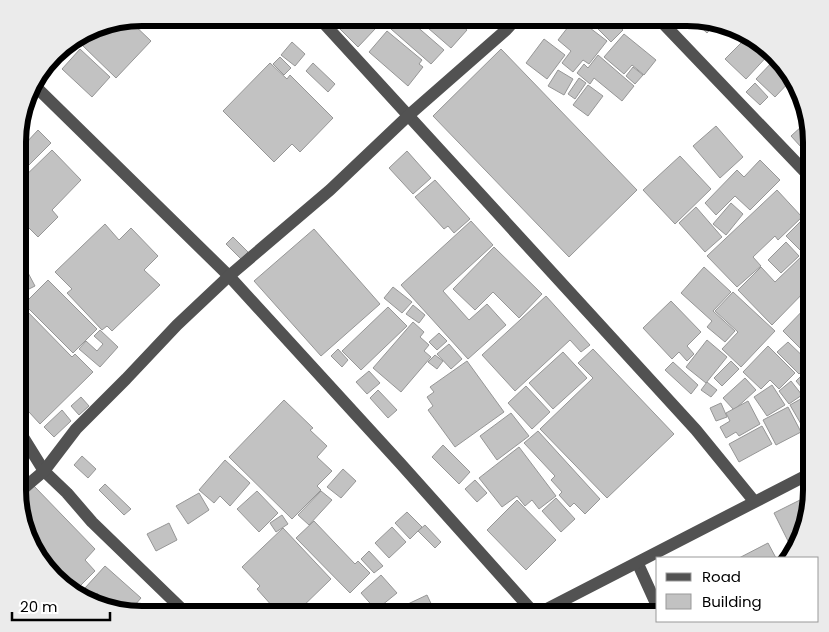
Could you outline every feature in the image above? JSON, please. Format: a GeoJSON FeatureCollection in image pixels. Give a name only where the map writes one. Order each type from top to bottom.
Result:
{"type":"FeatureCollection","features":[{"type":"Feature","properties":{"kind":"street"},"geometry":{"type":"LineString","coordinates":[[326,26],[696,430],[754,501]]}},
{"type":"Feature","properties":{"kind":"street"},"geometry":{"type":"LineString","coordinates":[[26,486],[44,471],[76,429],[177,325],[229,276],[330,190],[409,115],[510,26]]}},
{"type":"Feature","properties":{"kind":"street"},"geometry":{"type":"LineString","coordinates":[[666,26],[803,169]]}},
{"type":"Feature","properties":{"kind":"street"},"geometry":{"type":"LineString","coordinates":[[39,90],[229,276],[529,606]]}},
{"type":"Feature","properties":{"kind":"street"},"geometry":{"type":"LineString","coordinates":[[26,441],[44,471],[67,493],[99,529],[180,606]]}},
{"type":"Feature","properties":{"kind":"street"},"geometry":{"type":"LineString","coordinates":[[552,606],[638,564],[754,501],[803,477]]}},
{"type":"Feature","properties":{"kind":"street"},"geometry":{"type":"LineString","coordinates":[[638,564],[656,604]]}},
{"type":"Feature","properties":{"kind":"building"},"geometry":{"type":"Polygon","coordinates":[[[136,26],[151,41],[116,78],[81,44],[105,32],[136,26]]]}},
{"type":"Feature","properties":{"kind":"building"},"geometry":{"type":"Polygon","coordinates":[[[337,26],[372,26],[375,29],[358,47],[337,26]]]}},
{"type":"Feature","properties":{"kind":"building"},"geometry":{"type":"Polygon","coordinates":[[[394,26],[416,26],[444,50],[431,64],[391,29],[394,26]]]}},
{"type":"Feature","properties":{"kind":"building"},"geometry":{"type":"Polygon","coordinates":[[[430,26],[462,26],[467,30],[451,48],[428,28],[430,26]]]}},
{"type":"Feature","properties":{"kind":"building"},"geometry":{"type":"Polygon","coordinates":[[[569,26],[587,26],[607,41],[589,64],[583,60],[573,72],[562,63],[571,51],[558,40],[569,26]]]}},
{"type":"Feature","properties":{"kind":"building"},"geometry":{"type":"Polygon","coordinates":[[[595,26],[619,26],[623,30],[611,42],[595,26]]]}},
{"type":"Feature","properties":{"kind":"building"},"geometry":{"type":"Polygon","coordinates":[[[700,27],[711,29],[707,33],[700,27]]]}},
{"type":"Feature","properties":{"kind":"building"},"geometry":{"type":"Polygon","coordinates":[[[387,31],[422,60],[419,64],[423,67],[408,86],[369,52],[387,31]]]}},
{"type":"Feature","properties":{"kind":"building"},"geometry":{"type":"Polygon","coordinates":[[[624,34],[656,60],[644,75],[632,65],[624,74],[604,57],[624,34]]]}},
{"type":"Feature","properties":{"kind":"building"},"geometry":{"type":"Polygon","coordinates":[[[544,39],[565,55],[547,79],[526,63],[544,39]]]}},
{"type":"Feature","properties":{"kind":"building"},"geometry":{"type":"Polygon","coordinates":[[[743,41],[766,57],[746,79],[725,59],[743,41]]]}},
{"type":"Feature","properties":{"kind":"building"},"geometry":{"type":"Polygon","coordinates":[[[292,42],[305,54],[295,66],[281,55],[292,42]]]}},
{"type":"Feature","properties":{"kind":"building"},"geometry":{"type":"Polygon","coordinates":[[[80,49],[110,77],[92,97],[62,69],[80,49]]]}},
{"type":"Feature","properties":{"kind":"building"},"geometry":{"type":"Polygon","coordinates":[[[501,49],[637,190],[569,257],[433,116],[501,49]]]}},
{"type":"Feature","properties":{"kind":"building"},"geometry":{"type":"Polygon","coordinates":[[[598,55],[634,86],[622,101],[594,78],[590,84],[577,73],[584,64],[588,68],[598,55]]]}},
{"type":"Feature","properties":{"kind":"building"},"geometry":{"type":"Polygon","coordinates":[[[280,57],[291,68],[284,75],[273,64],[280,57]]]}},
{"type":"Feature","properties":{"kind":"building"},"geometry":{"type":"Polygon","coordinates":[[[270,63],[287,79],[290,75],[333,118],[300,152],[292,144],[274,162],[223,111],[270,63]]]}},
{"type":"Feature","properties":{"kind":"building"},"geometry":{"type":"Polygon","coordinates":[[[313,63],[335,84],[328,92],[306,71],[313,63]]]}},
{"type":"Feature","properties":{"kind":"building"},"geometry":{"type":"Polygon","coordinates":[[[771,63],[787,84],[775,97],[756,79],[771,63]]]}},
{"type":"Feature","properties":{"kind":"building"},"geometry":{"type":"Polygon","coordinates":[[[633,67],[643,75],[635,84],[626,76],[633,67]]]}},
{"type":"Feature","properties":{"kind":"building"},"geometry":{"type":"Polygon","coordinates":[[[558,70],[573,79],[564,95],[548,86],[558,70]]]}},
{"type":"Feature","properties":{"kind":"building"},"geometry":{"type":"Polygon","coordinates":[[[579,78],[586,83],[575,99],[568,94],[579,78]]]}},
{"type":"Feature","properties":{"kind":"building"},"geometry":{"type":"Polygon","coordinates":[[[755,83],[768,97],[760,105],[746,92],[755,83]]]}},
{"type":"Feature","properties":{"kind":"building"},"geometry":{"type":"Polygon","coordinates":[[[588,85],[603,96],[588,116],[573,105],[588,85]]]}},
{"type":"Feature","properties":{"kind":"building"},"geometry":{"type":"Polygon","coordinates":[[[716,126],[743,157],[720,178],[693,146],[716,126]]]}},
{"type":"Feature","properties":{"kind":"building"},"geometry":{"type":"Polygon","coordinates":[[[802,126],[803,149],[791,136],[802,126]]]}},
{"type":"Feature","properties":{"kind":"building"},"geometry":{"type":"Polygon","coordinates":[[[38,130],[51,143],[26,168],[26,143],[38,130]]]}},
{"type":"Feature","properties":{"kind":"building"},"geometry":{"type":"Polygon","coordinates":[[[52,150],[81,180],[52,210],[58,217],[38,237],[26,225],[26,175],[52,150]]]}},
{"type":"Feature","properties":{"kind":"building"},"geometry":{"type":"Polygon","coordinates":[[[407,151],[431,178],[413,194],[389,168],[407,151]]]}},
{"type":"Feature","properties":{"kind":"building"},"geometry":{"type":"Polygon","coordinates":[[[680,156],[711,189],[675,224],[643,190],[680,156]]]}},
{"type":"Feature","properties":{"kind":"building"},"geometry":{"type":"Polygon","coordinates":[[[760,160],[780,180],[750,210],[735,196],[716,215],[705,203],[737,170],[744,177],[760,160]]]}},
{"type":"Feature","properties":{"kind":"building"},"geometry":{"type":"Polygon","coordinates":[[[435,180],[470,219],[454,233],[448,226],[444,229],[415,197],[435,180]]]}},
{"type":"Feature","properties":{"kind":"building"},"geometry":{"type":"Polygon","coordinates":[[[777,190],[802,217],[778,240],[775,236],[753,257],[761,266],[737,287],[707,256],[777,190]]]}},
{"type":"Feature","properties":{"kind":"building"},"geometry":{"type":"Polygon","coordinates":[[[731,203],[743,214],[726,235],[713,224],[731,203]]]}},
{"type":"Feature","properties":{"kind":"building"},"geometry":{"type":"Polygon","coordinates":[[[696,207],[722,237],[705,252],[679,223],[696,207]]]}},
{"type":"Feature","properties":{"kind":"building"},"geometry":{"type":"Polygon","coordinates":[[[803,219],[803,253],[786,236],[803,219]]]}},
{"type":"Feature","properties":{"kind":"building"},"geometry":{"type":"Polygon","coordinates":[[[471,221],[493,245],[443,291],[469,320],[487,304],[506,325],[468,359],[401,285],[471,221]]]}},
{"type":"Feature","properties":{"kind":"building"},"geometry":{"type":"Polygon","coordinates":[[[105,224],[119,240],[131,228],[158,256],[144,270],[160,285],[112,331],[107,326],[102,330],[67,293],[72,289],[55,272],[105,224]]]}},
{"type":"Feature","properties":{"kind":"building"},"geometry":{"type":"Polygon","coordinates":[[[314,229],[380,304],[321,356],[254,281],[314,229]]]}},
{"type":"Feature","properties":{"kind":"building"},"geometry":{"type":"Polygon","coordinates":[[[233,237],[248,252],[241,259],[226,244],[233,237]]]}},
{"type":"Feature","properties":{"kind":"building"},"geometry":{"type":"Polygon","coordinates":[[[786,242],[799,256],[781,273],[768,260],[786,242]]]}},
{"type":"Feature","properties":{"kind":"building"},"geometry":{"type":"Polygon","coordinates":[[[494,247],[542,294],[519,318],[493,292],[475,310],[453,289],[494,247]]]}},
{"type":"Feature","properties":{"kind":"building"},"geometry":{"type":"Polygon","coordinates":[[[803,255],[803,293],[772,325],[738,290],[761,267],[775,282],[803,255]]]}},
{"type":"Feature","properties":{"kind":"building"},"geometry":{"type":"Polygon","coordinates":[[[704,267],[731,292],[713,311],[735,331],[725,342],[707,327],[712,321],[681,293],[704,267]]]}},
{"type":"Feature","properties":{"kind":"building"},"geometry":{"type":"Polygon","coordinates":[[[26,269],[35,286],[26,290],[26,269]]]}},
{"type":"Feature","properties":{"kind":"building"},"geometry":{"type":"Polygon","coordinates":[[[48,280],[97,329],[73,353],[26,306],[26,302],[48,280]]]}},
{"type":"Feature","properties":{"kind":"building"},"geometry":{"type":"Polygon","coordinates":[[[393,287],[412,302],[402,313],[384,298],[393,287]]]}},
{"type":"Feature","properties":{"kind":"building"},"geometry":{"type":"Polygon","coordinates":[[[733,292],[775,331],[741,367],[722,349],[738,332],[715,311],[733,292]]]}},
{"type":"Feature","properties":{"kind":"building"},"geometry":{"type":"Polygon","coordinates":[[[546,296],[590,345],[581,352],[570,340],[515,391],[482,355],[546,296]]]}},
{"type":"Feature","properties":{"kind":"building"},"geometry":{"type":"Polygon","coordinates":[[[671,301],[701,332],[687,346],[694,354],[687,361],[679,352],[672,359],[643,328],[671,301]]]}},
{"type":"Feature","properties":{"kind":"building"},"geometry":{"type":"Polygon","coordinates":[[[413,305],[425,315],[419,323],[406,314],[413,305]]]}},
{"type":"Feature","properties":{"kind":"building"},"geometry":{"type":"Polygon","coordinates":[[[388,307],[407,326],[361,370],[342,351],[388,307]]]}},
{"type":"Feature","properties":{"kind":"building"},"geometry":{"type":"Polygon","coordinates":[[[26,310],[72,357],[75,354],[93,372],[40,424],[26,409],[26,310]]]}},
{"type":"Feature","properties":{"kind":"building"},"geometry":{"type":"Polygon","coordinates":[[[803,310],[803,351],[783,331],[803,310]]]}},
{"type":"Feature","properties":{"kind":"building"},"geometry":{"type":"Polygon","coordinates":[[[413,322],[424,332],[420,337],[429,345],[424,351],[431,357],[401,392],[373,368],[413,322]]]}},
{"type":"Feature","properties":{"kind":"building"},"geometry":{"type":"Polygon","coordinates":[[[100,330],[118,347],[100,367],[79,349],[86,341],[97,351],[103,344],[94,336],[100,330]]]}},
{"type":"Feature","properties":{"kind":"building"},"geometry":{"type":"Polygon","coordinates":[[[439,333],[447,341],[437,350],[429,342],[439,333]]]}},
{"type":"Feature","properties":{"kind":"building"},"geometry":{"type":"Polygon","coordinates":[[[707,340],[727,357],[706,383],[686,367],[707,340]]]}},
{"type":"Feature","properties":{"kind":"building"},"geometry":{"type":"Polygon","coordinates":[[[788,342],[803,356],[803,370],[799,374],[777,352],[788,342]]]}},
{"type":"Feature","properties":{"kind":"building"},"geometry":{"type":"Polygon","coordinates":[[[449,344],[462,359],[451,369],[437,354],[449,344]]]}},
{"type":"Feature","properties":{"kind":"building"},"geometry":{"type":"Polygon","coordinates":[[[768,346],[795,373],[779,389],[770,380],[761,389],[743,372],[768,346]]]}},
{"type":"Feature","properties":{"kind":"building"},"geometry":{"type":"Polygon","coordinates":[[[338,349],[348,360],[342,367],[331,356],[338,349]]]}},
{"type":"Feature","properties":{"kind":"building"},"geometry":{"type":"Polygon","coordinates":[[[593,349],[674,434],[607,498],[540,429],[593,378],[578,363],[593,349]]]}},
{"type":"Feature","properties":{"kind":"building"},"geometry":{"type":"Polygon","coordinates":[[[563,352],[587,378],[553,409],[529,383],[563,352]]]}},
{"type":"Feature","properties":{"kind":"building"},"geometry":{"type":"Polygon","coordinates":[[[435,355],[443,361],[437,369],[428,362],[435,355]]]}},
{"type":"Feature","properties":{"kind":"building"},"geometry":{"type":"Polygon","coordinates":[[[467,361],[504,412],[455,447],[428,410],[433,406],[427,397],[434,392],[430,387],[467,361]]]}},
{"type":"Feature","properties":{"kind":"building"},"geometry":{"type":"Polygon","coordinates":[[[731,361],[739,369],[722,386],[714,378],[731,361]]]}},
{"type":"Feature","properties":{"kind":"building"},"geometry":{"type":"Polygon","coordinates":[[[673,362],[698,385],[691,394],[665,370],[673,362]]]}},
{"type":"Feature","properties":{"kind":"building"},"geometry":{"type":"Polygon","coordinates":[[[369,371],[380,383],[367,394],[356,382],[369,371]]]}},
{"type":"Feature","properties":{"kind":"building"},"geometry":{"type":"Polygon","coordinates":[[[803,374],[803,389],[796,381],[803,374]]]}},
{"type":"Feature","properties":{"kind":"building"},"geometry":{"type":"Polygon","coordinates":[[[745,378],[756,390],[734,410],[723,398],[745,378]]]}},
{"type":"Feature","properties":{"kind":"building"},"geometry":{"type":"Polygon","coordinates":[[[791,381],[802,395],[789,404],[779,391],[791,381]]]}},
{"type":"Feature","properties":{"kind":"building"},"geometry":{"type":"Polygon","coordinates":[[[707,382],[717,390],[711,397],[701,390],[707,382]]]}},
{"type":"Feature","properties":{"kind":"building"},"geometry":{"type":"Polygon","coordinates":[[[772,385],[785,405],[767,416],[754,397],[772,385]]]}},
{"type":"Feature","properties":{"kind":"building"},"geometry":{"type":"Polygon","coordinates":[[[526,386],[550,412],[532,429],[508,403],[526,386]]]}},
{"type":"Feature","properties":{"kind":"building"},"geometry":{"type":"Polygon","coordinates":[[[378,390],[397,410],[388,418],[370,398],[378,390]]]}},
{"type":"Feature","properties":{"kind":"building"},"geometry":{"type":"Polygon","coordinates":[[[81,397],[89,406],[79,415],[71,406],[81,397]]]}},
{"type":"Feature","properties":{"kind":"building"},"geometry":{"type":"Polygon","coordinates":[[[803,398],[803,428],[790,405],[803,398]]]}},
{"type":"Feature","properties":{"kind":"building"},"geometry":{"type":"Polygon","coordinates":[[[284,400],[313,428],[310,430],[327,446],[317,457],[332,471],[317,486],[321,490],[292,519],[229,457],[284,400]]]}},
{"type":"Feature","properties":{"kind":"building"},"geometry":{"type":"Polygon","coordinates":[[[748,401],[760,424],[739,436],[736,432],[726,438],[720,427],[730,421],[726,413],[748,401]]]}},
{"type":"Feature","properties":{"kind":"building"},"geometry":{"type":"Polygon","coordinates":[[[721,403],[727,417],[716,421],[710,408],[721,403]]]}},
{"type":"Feature","properties":{"kind":"building"},"geometry":{"type":"Polygon","coordinates":[[[788,407],[801,432],[776,445],[763,420],[788,407]]]}},
{"type":"Feature","properties":{"kind":"building"},"geometry":{"type":"Polygon","coordinates":[[[62,410],[71,421],[54,437],[44,427],[62,410]]]}},
{"type":"Feature","properties":{"kind":"building"},"geometry":{"type":"Polygon","coordinates":[[[511,413],[529,436],[497,460],[480,436],[511,413]]]}},
{"type":"Feature","properties":{"kind":"building"},"geometry":{"type":"Polygon","coordinates":[[[762,426],[772,444],[739,462],[729,444],[762,426]]]}},
{"type":"Feature","properties":{"kind":"building"},"geometry":{"type":"Polygon","coordinates":[[[538,431],[600,499],[585,514],[574,503],[570,507],[559,495],[562,492],[551,480],[555,476],[524,443],[538,431]]]}},
{"type":"Feature","properties":{"kind":"building"},"geometry":{"type":"Polygon","coordinates":[[[443,445],[470,472],[459,484],[432,457],[443,445]]]}},
{"type":"Feature","properties":{"kind":"building"},"geometry":{"type":"Polygon","coordinates":[[[519,447],[556,496],[539,509],[532,500],[525,506],[517,496],[502,507],[479,478],[519,447]]]}},
{"type":"Feature","properties":{"kind":"building"},"geometry":{"type":"Polygon","coordinates":[[[82,456],[96,469],[88,478],[74,465],[82,456]]]}},
{"type":"Feature","properties":{"kind":"building"},"geometry":{"type":"Polygon","coordinates":[[[225,460],[250,483],[230,506],[220,496],[214,503],[199,490],[225,460]]]}},
{"type":"Feature","properties":{"kind":"building"},"geometry":{"type":"Polygon","coordinates":[[[343,469],[356,481],[341,498],[327,487],[343,469]]]}},
{"type":"Feature","properties":{"kind":"building"},"geometry":{"type":"Polygon","coordinates":[[[475,480],[487,493],[477,502],[465,489],[475,480]]]}},
{"type":"Feature","properties":{"kind":"building"},"geometry":{"type":"Polygon","coordinates":[[[105,484],[131,509],[124,515],[99,490],[105,484]]]}},
{"type":"Feature","properties":{"kind":"building"},"geometry":{"type":"Polygon","coordinates":[[[34,486],[95,549],[85,560],[95,571],[79,587],[55,566],[38,541],[30,520],[26,495],[34,486]]]}},
{"type":"Feature","properties":{"kind":"building"},"geometry":{"type":"Polygon","coordinates":[[[257,491],[278,513],[259,532],[237,509],[257,491]]]}},
{"type":"Feature","properties":{"kind":"building"},"geometry":{"type":"Polygon","coordinates":[[[321,491],[332,500],[309,525],[298,515],[321,491]]]}},
{"type":"Feature","properties":{"kind":"building"},"geometry":{"type":"Polygon","coordinates":[[[199,493],[209,510],[188,524],[176,506],[199,493]]]}},
{"type":"Feature","properties":{"kind":"building"},"geometry":{"type":"Polygon","coordinates":[[[556,498],[575,519],[561,532],[542,511],[556,498]]]}},
{"type":"Feature","properties":{"kind":"building"},"geometry":{"type":"Polygon","coordinates":[[[803,499],[799,520],[789,544],[774,513],[803,499]]]}},
{"type":"Feature","properties":{"kind":"building"},"geometry":{"type":"Polygon","coordinates":[[[517,500],[556,540],[526,570],[487,530],[517,500]]]}},
{"type":"Feature","properties":{"kind":"building"},"geometry":{"type":"Polygon","coordinates":[[[407,512],[422,527],[410,539],[395,523],[407,512]]]}},
{"type":"Feature","properties":{"kind":"building"},"geometry":{"type":"Polygon","coordinates":[[[282,515],[288,524],[276,532],[270,523],[282,515]]]}},
{"type":"Feature","properties":{"kind":"building"},"geometry":{"type":"Polygon","coordinates":[[[314,521],[355,564],[358,561],[370,573],[350,593],[296,538],[314,521]]]}},
{"type":"Feature","properties":{"kind":"building"},"geometry":{"type":"Polygon","coordinates":[[[169,523],[177,540],[156,551],[147,534],[169,523]]]}},
{"type":"Feature","properties":{"kind":"building"},"geometry":{"type":"Polygon","coordinates":[[[425,525],[441,542],[435,548],[418,531],[425,525]]]}},
{"type":"Feature","properties":{"kind":"building"},"geometry":{"type":"Polygon","coordinates":[[[392,527],[406,542],[389,558],[375,543],[392,527]]]}},
{"type":"Feature","properties":{"kind":"building"},"geometry":{"type":"Polygon","coordinates":[[[283,528],[331,579],[303,606],[279,606],[277,604],[272,606],[257,589],[260,586],[242,567],[283,528]]]}},
{"type":"Feature","properties":{"kind":"building"},"geometry":{"type":"Polygon","coordinates":[[[768,543],[775,557],[741,557],[768,543]]]}},
{"type":"Feature","properties":{"kind":"building"},"geometry":{"type":"Polygon","coordinates":[[[369,551],[383,566],[374,573],[361,559],[369,551]]]}},
{"type":"Feature","properties":{"kind":"building"},"geometry":{"type":"Polygon","coordinates":[[[105,566],[141,598],[134,606],[127,605],[103,599],[97,593],[95,596],[85,588],[105,566]]]}},
{"type":"Feature","properties":{"kind":"building"},"geometry":{"type":"Polygon","coordinates":[[[381,575],[397,593],[381,606],[372,606],[361,593],[381,575]]]}},
{"type":"Feature","properties":{"kind":"building"},"geometry":{"type":"Polygon","coordinates":[[[427,595],[432,606],[404,606],[427,595]]]}}]}
